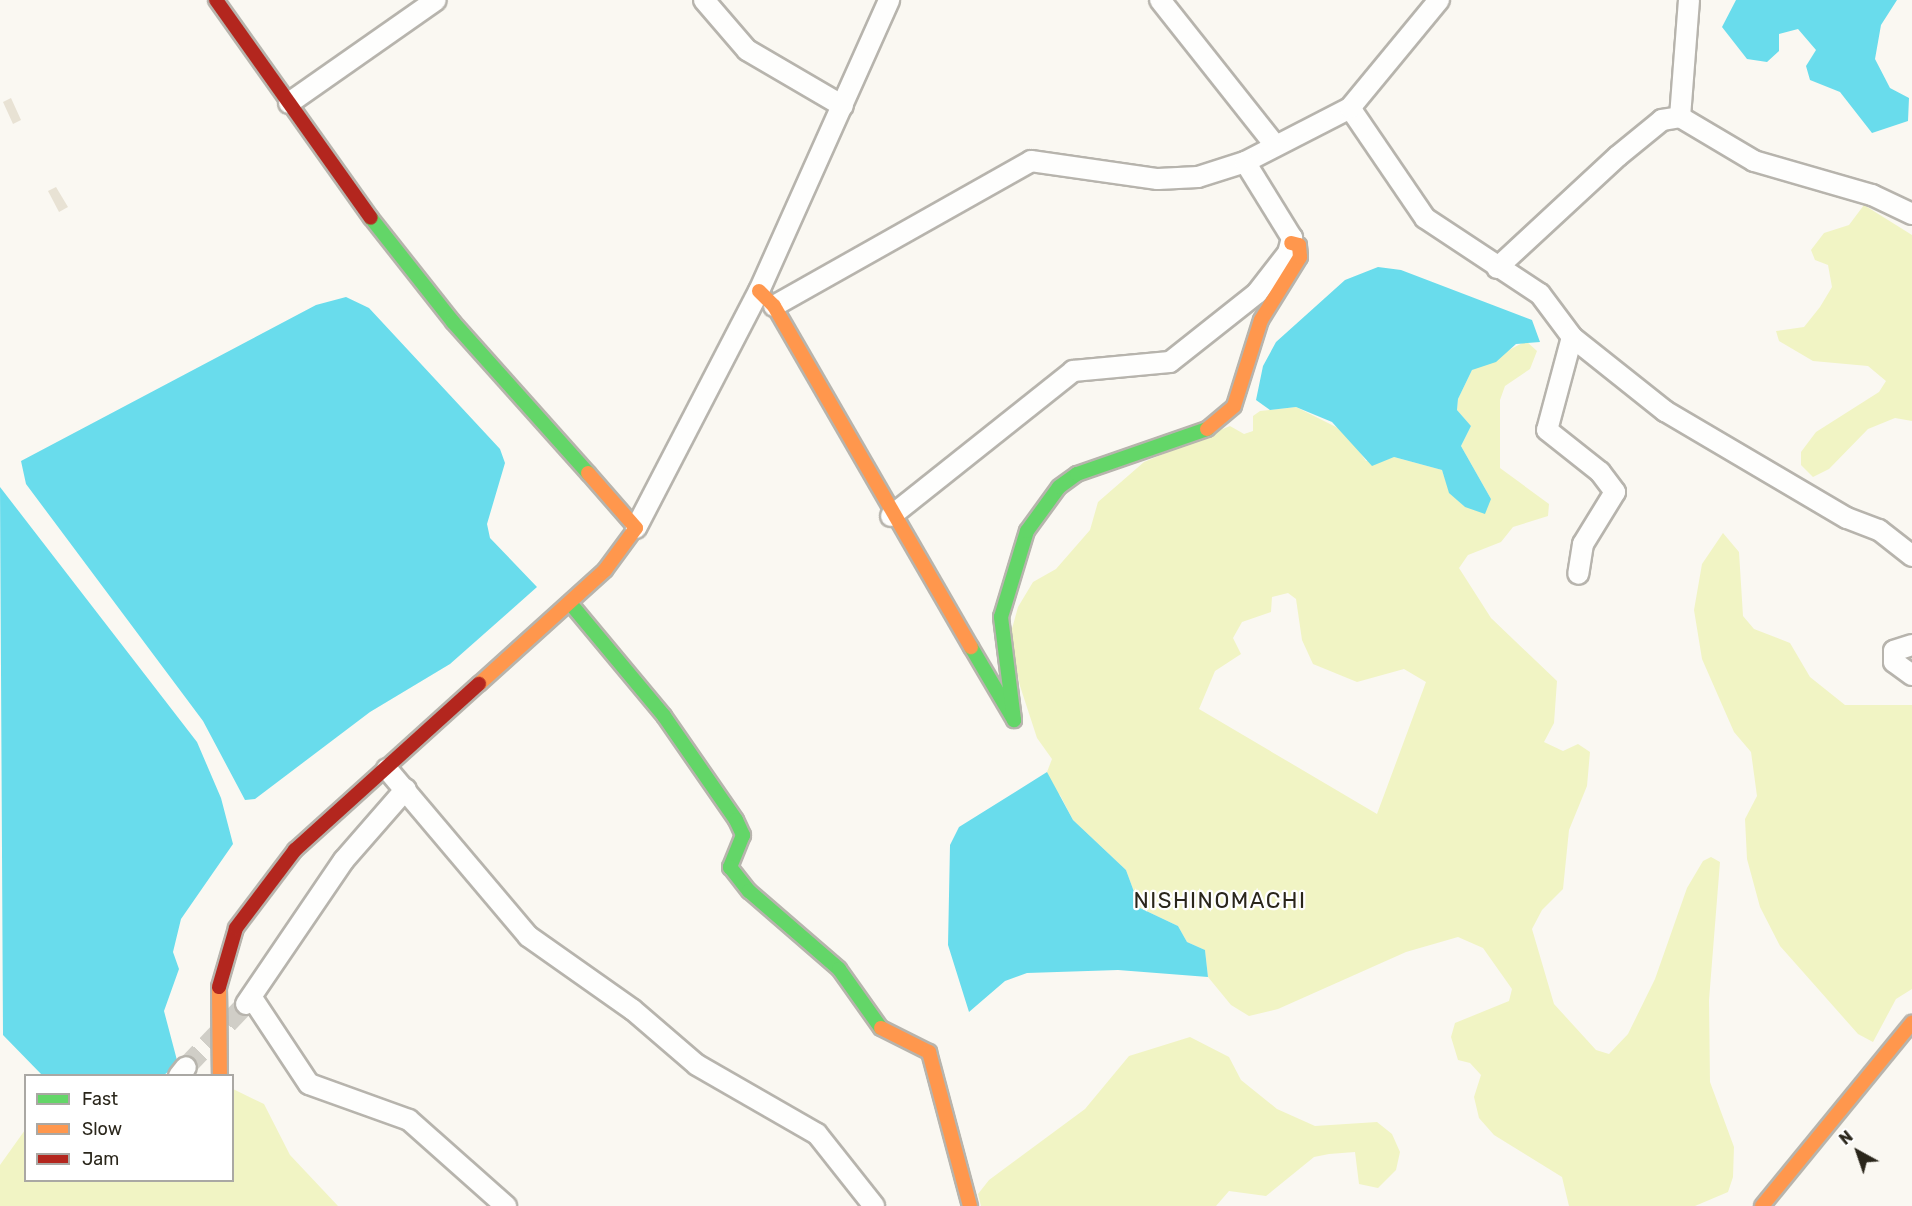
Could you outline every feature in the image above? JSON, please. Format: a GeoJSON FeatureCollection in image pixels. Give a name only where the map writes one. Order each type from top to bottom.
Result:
{"type":"FeatureCollection","features":[{"type":"Feature","properties":{"kind":"street"},"geometry":{"type":"LineString","coordinates":[[216,0],[289,103],[453,322],[636,528]]}},
{"type":"Feature","properties":{"kind":"street"},"geometry":{"type":"LineString","coordinates":[[289,103],[436,0]]}},
{"type":"Feature","properties":{"kind":"street"},"geometry":{"type":"LineString","coordinates":[[704,0],[747,50],[843,106]]}},
{"type":"Feature","properties":{"kind":"street"},"geometry":{"type":"LineString","coordinates":[[220,1074],[219,980],[236,928],[294,850],[387,769],[605,570],[656,498],[759,291],[889,0]]}},
{"type":"Feature","properties":{"kind":"street"},"geometry":{"type":"LineString","coordinates":[[1160,0],[1274,144]]}},
{"type":"Feature","properties":{"kind":"street"},"geometry":{"type":"LineString","coordinates":[[774,306],[1031,161],[1158,179],[1198,177],[1245,162],[1274,144],[1309,132],[1350,108],[1439,0]]}},
{"type":"Feature","properties":{"kind":"street"},"geometry":{"type":"LineString","coordinates":[[1680,117],[1689,0]]}},
{"type":"Feature","properties":{"kind":"street"},"geometry":{"type":"LineString","coordinates":[[1350,108],[1425,218],[1497,268],[1540,294],[1572,337],[1665,411],[1847,518],[1879,530],[1912,556]]}},
{"type":"Feature","properties":{"kind":"street"},"geometry":{"type":"LineString","coordinates":[[1497,268],[1662,120],[1680,117],[1754,160],[1872,195],[1912,214]]}},
{"type":"Feature","properties":{"kind":"street"},"geometry":{"type":"LineString","coordinates":[[1245,162],[1291,243]]}},
{"type":"Feature","properties":{"kind":"street"},"geometry":{"type":"LineString","coordinates":[[759,291],[774,306],[891,516],[1014,720],[1001,617],[1014,560],[1027,531],[1059,487],[1077,474],[1204,431],[1234,406],[1261,320],[1300,257],[1299,244],[1291,243]]}},
{"type":"Feature","properties":{"kind":"street"},"geometry":{"type":"LineString","coordinates":[[891,516],[1072,371],[1090,366],[1156,368],[1185,353],[1257,293],[1291,243]]}},
{"type":"Feature","properties":{"kind":"street"},"geometry":{"type":"LineString","coordinates":[[1572,337],[1563,380],[1547,416],[1547,430],[1600,472],[1615,492],[1583,544],[1578,574]]}},
{"type":"Feature","properties":{"kind":"street"},"geometry":{"type":"LineString","coordinates":[[570,603],[664,716],[736,820],[743,835],[729,867],[749,891],[839,969],[883,1030],[929,1052],[970,1206]]}},
{"type":"Feature","properties":{"kind":"street"},"geometry":{"type":"LineString","coordinates":[[1912,645],[1894,651],[1894,662],[1912,675]]}},
{"type":"Feature","properties":{"kind":"street"},"geometry":{"type":"LineString","coordinates":[[387,769],[528,936],[633,1010],[697,1065],[817,1134],[874,1206]]}},
{"type":"Feature","properties":{"kind":"street"},"geometry":{"type":"LineString","coordinates":[[406,789],[344,860],[249,1001],[309,1084],[409,1120],[506,1206]]}},
{"type":"Feature","properties":{"kind":"street"},"geometry":{"type":"LineString","coordinates":[[1762,1206],[1912,1023]]}},
{"type":"Feature","properties":{"kind":"green space"},"geometry":{"type":"Polygon","coordinates":[[[1864,205],[1912,235],[1912,421],[1895,418],[1868,429],[1829,469],[1813,477],[1801,465],[1801,452],[1816,432],[1879,392],[1886,381],[1868,366],[1813,361],[1779,341],[1776,331],[1804,327],[1820,307],[1832,287],[1828,265],[1815,260],[1811,250],[1824,233],[1849,225],[1864,205]]]}},
{"type":"Feature","properties":{"kind":"green space"},"geometry":{"type":"Polygon","coordinates":[[[1526,341],[1537,351],[1530,369],[1505,386],[1500,400],[1500,468],[1549,504],[1548,516],[1513,527],[1501,542],[1468,555],[1459,568],[1491,618],[1557,681],[1554,723],[1544,742],[1563,751],[1578,744],[1590,752],[1587,786],[1569,830],[1563,889],[1542,910],[1532,929],[1554,1004],[1596,1050],[1609,1054],[1628,1034],[1655,979],[1687,888],[1703,861],[1711,857],[1720,862],[1709,1000],[1710,1082],[1734,1147],[1733,1177],[1728,1192],[1695,1206],[1569,1206],[1562,1177],[1494,1135],[1479,1118],[1474,1097],[1481,1075],[1470,1063],[1458,1060],[1451,1037],[1455,1023],[1509,1001],[1512,989],[1483,948],[1458,937],[1406,952],[1278,1009],[1249,1016],[1231,1005],[1208,977],[1205,950],[1187,942],[1178,926],[1140,908],[1126,870],[1073,820],[1060,795],[1053,791],[1047,772],[1052,759],[1037,738],[1020,686],[1010,636],[1018,607],[1033,582],[1056,569],[1090,530],[1098,502],[1144,462],[1230,426],[1244,434],[1253,431],[1253,416],[1260,411],[1296,407],[1346,432],[1366,461],[1394,457],[1442,470],[1450,493],[1465,507],[1491,499],[1461,446],[1471,426],[1457,410],[1458,399],[1472,370],[1526,341]],[[1288,593],[1272,597],[1271,612],[1242,622],[1233,638],[1241,654],[1215,671],[1199,709],[1377,814],[1426,682],[1404,669],[1357,682],[1313,664],[1302,640],[1296,599],[1288,593]]]}},
{"type":"Feature","properties":{"kind":"green space"},"geometry":{"type":"Polygon","coordinates":[[[1723,533],[1739,552],[1743,616],[1754,629],[1790,643],[1810,677],[1845,705],[1912,705],[1912,989],[1896,999],[1873,1042],[1858,1034],[1780,946],[1760,907],[1747,859],[1745,819],[1757,796],[1751,752],[1734,732],[1702,659],[1694,610],[1702,564],[1723,533]]]}},
{"type":"Feature","properties":{"kind":"green space"},"geometry":{"type":"Polygon","coordinates":[[[1190,1037],[1229,1057],[1241,1080],[1277,1109],[1315,1126],[1377,1122],[1392,1134],[1400,1152],[1396,1170],[1378,1188],[1359,1184],[1355,1152],[1329,1154],[1314,1157],[1266,1196],[1229,1191],[1216,1206],[981,1206],[978,1194],[989,1180],[1085,1109],[1129,1056],[1190,1037]]]}},
{"type":"Feature","properties":{"kind":"green space"},"geometry":{"type":"Polygon","coordinates":[[[234,1089],[264,1104],[290,1155],[338,1206],[0,1206],[0,1165],[24,1131],[24,1182],[234,1182],[234,1089]]]}},
{"type":"Feature","properties":{"kind":"water"},"geometry":{"type":"Polygon","coordinates":[[[1736,0],[1897,0],[1881,25],[1875,59],[1890,88],[1909,98],[1908,121],[1872,133],[1840,92],[1810,80],[1806,66],[1816,50],[1798,29],[1779,34],[1779,51],[1767,62],[1747,59],[1722,27],[1736,0]]]}},
{"type":"Feature","properties":{"kind":"water"},"geometry":{"type":"Polygon","coordinates":[[[1378,267],[1401,270],[1532,320],[1540,342],[1516,344],[1496,362],[1472,370],[1458,399],[1457,410],[1471,426],[1461,446],[1491,499],[1485,514],[1465,507],[1449,493],[1442,470],[1394,457],[1372,466],[1332,422],[1296,407],[1270,410],[1256,400],[1263,366],[1276,342],[1345,280],[1378,267]]]}},
{"type":"Feature","properties":{"kind":"water"},"geometry":{"type":"Polygon","coordinates":[[[346,297],[369,308],[500,449],[505,463],[487,524],[490,538],[537,587],[450,664],[370,712],[255,799],[245,800],[203,721],[26,484],[21,461],[316,305],[346,297]]]}},
{"type":"Feature","properties":{"kind":"water"},"geometry":{"type":"Polygon","coordinates":[[[0,487],[197,742],[221,798],[233,844],[181,919],[173,952],[179,969],[164,1011],[178,1064],[165,1074],[41,1074],[3,1035],[0,487]]]}},
{"type":"Feature","properties":{"kind":"water"},"geometry":{"type":"Polygon","coordinates":[[[1047,772],[1073,820],[1126,870],[1140,908],[1178,926],[1187,942],[1205,950],[1208,977],[1118,970],[1027,973],[1005,981],[969,1012],[948,945],[950,845],[959,827],[1047,772]]]}},
{"type":"Feature","properties":{"kind":"building"},"geometry":{"type":"Polygon","coordinates":[[[11,98],[21,120],[13,124],[3,102],[11,98]]]}},
{"type":"Feature","properties":{"kind":"building"},"geometry":{"type":"Polygon","coordinates":[[[56,187],[68,207],[59,212],[48,191],[56,187]]]}},
{"type":"Feature","properties":{"kind":"tunnel"},"geometry":{"type":"LineString","coordinates":[[186,1067],[246,1004]]}},
{"type":"Feature","properties":{"kind":"traffic: fast"},"geometry":{"type":"LineString","coordinates":[[371,218],[453,322],[588,473]]}},
{"type":"Feature","properties":{"kind":"traffic: fast"},"geometry":{"type":"LineString","coordinates":[[971,647],[1014,720],[1001,617],[1027,531],[1059,487],[1077,474],[1207,429]]}},
{"type":"Feature","properties":{"kind":"traffic: fast"},"geometry":{"type":"LineString","coordinates":[[570,603],[664,716],[736,820],[743,835],[730,867],[749,891],[839,969],[881,1028]]}},
{"type":"Feature","properties":{"kind":"traffic: slow"},"geometry":{"type":"LineString","coordinates":[[1207,429],[1234,406],[1261,320],[1300,257],[1299,245],[1291,243]]}},
{"type":"Feature","properties":{"kind":"traffic: slow"},"geometry":{"type":"LineString","coordinates":[[759,291],[774,306],[971,647]]}},
{"type":"Feature","properties":{"kind":"traffic: slow"},"geometry":{"type":"LineString","coordinates":[[479,684],[605,570],[636,528],[588,473]]}},
{"type":"Feature","properties":{"kind":"traffic: slow"},"geometry":{"type":"LineString","coordinates":[[219,987],[220,1074]]}},
{"type":"Feature","properties":{"kind":"traffic: slow"},"geometry":{"type":"LineString","coordinates":[[1762,1206],[1912,1023]]}},
{"type":"Feature","properties":{"kind":"traffic: slow"},"geometry":{"type":"LineString","coordinates":[[881,1028],[929,1052],[970,1206]]}},
{"type":"Feature","properties":{"kind":"traffic: jam"},"geometry":{"type":"LineString","coordinates":[[216,0],[371,218]]}},
{"type":"Feature","properties":{"kind":"traffic: jam"},"geometry":{"type":"LineString","coordinates":[[219,987],[236,928],[295,850],[479,684]]}},
{"type":"Feature","properties":{"kind":"district","name":"NISHINOMACHI"},"geometry":{"type":"Point","coordinates":[1220,901]}}]}
